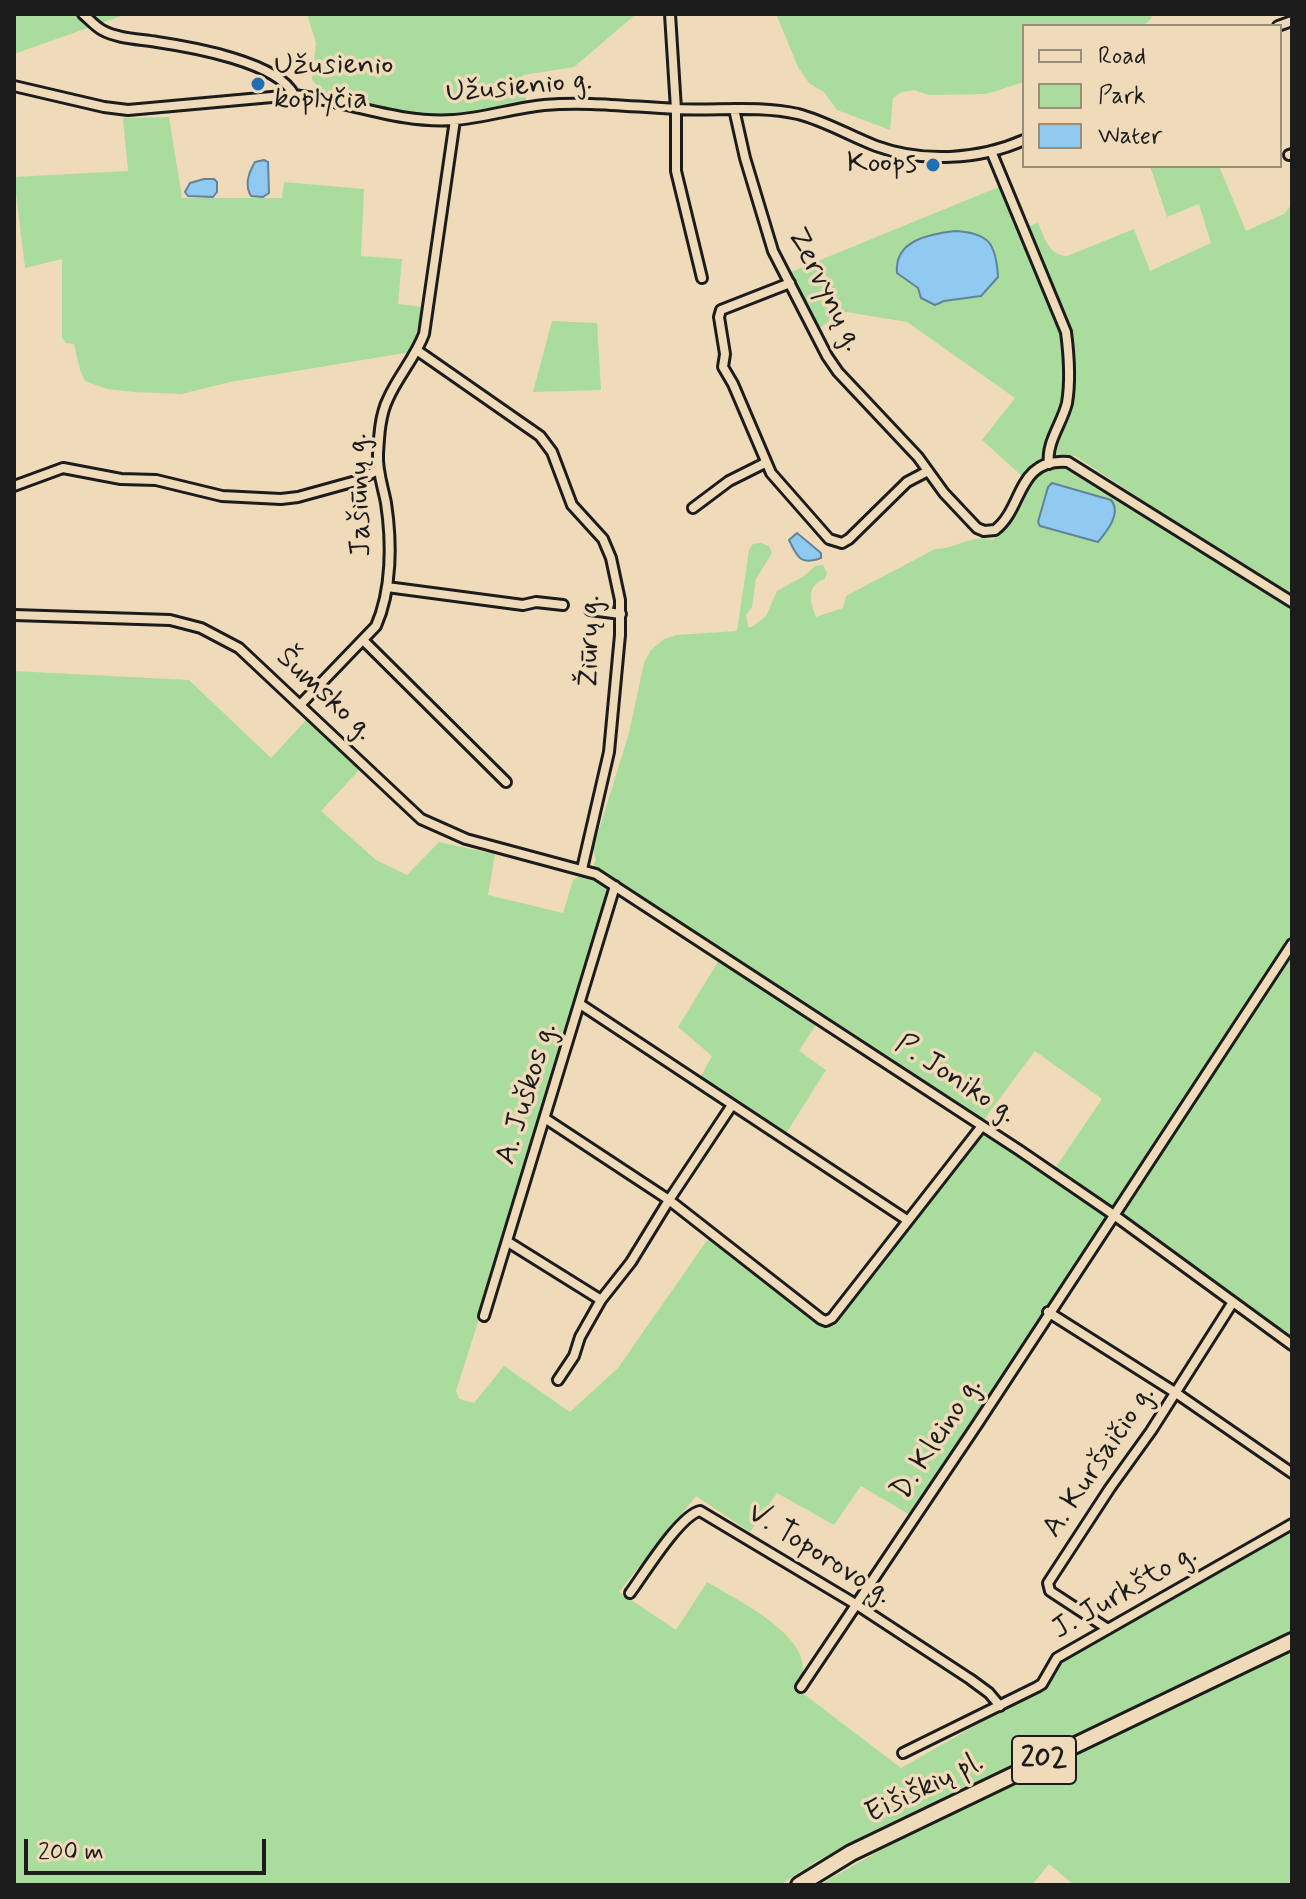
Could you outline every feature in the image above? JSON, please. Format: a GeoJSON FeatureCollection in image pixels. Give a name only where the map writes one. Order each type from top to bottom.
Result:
{"type":"FeatureCollection","features":[{"type":"Feature","properties":{"kind":"main road","name":"Eišiškių pl."},"geometry":{"type":"LineString","coordinates":[[799,1885],[841,1859],[901,1829],[1292,1641]]}},
{"type":"Feature","properties":{"kind":"street"},"geometry":{"type":"LineString","coordinates":[[83,14],[102,30],[118,36],[179,45],[249,63],[282,81],[294,95]]}},
{"type":"Feature","properties":{"kind":"street"},"geometry":{"type":"LineString","coordinates":[[670,14],[676,171],[702,278]]}},
{"type":"Feature","properties":{"kind":"street","name":"Užusienio g."},"geometry":{"type":"LineString","coordinates":[[14,86],[128,110],[294,95],[315,97],[395,117],[455,120],[574,102],[676,109],[734,109],[798,114],[910,156],[955,156],[991,151],[1022,141]]}},
{"type":"Feature","properties":{"kind":"street","name":"Zervynų g."},"geometry":{"type":"LineString","coordinates":[[734,109],[773,251],[810,328],[838,372],[977,528],[990,532],[1001,526],[1024,482],[1045,466]]}},
{"type":"Feature","properties":{"kind":"street","name":"Jašiūnų g."},"geometry":{"type":"LineString","coordinates":[[300,705],[376,626],[382,611],[387,587],[388,516],[378,470],[378,452],[387,401],[418,351],[430,301],[455,120]]}},
{"type":"Feature","properties":{"kind":"street"},"geometry":{"type":"LineString","coordinates":[[991,151],[1066,332],[1070,360],[1067,404],[1047,452],[1045,466],[1060,462],[1076,466],[1292,602]]}},
{"type":"Feature","properties":{"kind":"street"},"geometry":{"type":"LineString","coordinates":[[790,283],[721,310],[719,317],[725,354],[723,367],[771,473],[829,539],[842,543],[907,482],[928,471]]}},
{"type":"Feature","properties":{"kind":"street","name":"Žiūrų g."},"geometry":{"type":"LineString","coordinates":[[418,351],[540,436],[552,452],[567,497],[596,530],[608,550],[621,614],[609,752],[582,869]]}},
{"type":"Feature","properties":{"kind":"street"},"geometry":{"type":"LineString","coordinates":[[693,508],[729,481],[765,463]]}},
{"type":"Feature","properties":{"kind":"street"},"geometry":{"type":"LineString","coordinates":[[14,486],[63,468],[121,479],[156,480],[222,496],[281,499],[334,488],[378,470]]}},
{"type":"Feature","properties":{"kind":"street"},"geometry":{"type":"LineString","coordinates":[[387,587],[523,605],[536,602],[563,605]]}},
{"type":"Feature","properties":{"kind":"street"},"geometry":{"type":"LineString","coordinates":[[590,610],[621,614]]}},
{"type":"Feature","properties":{"kind":"street","name":"Šumsko g."},"geometry":{"type":"LineString","coordinates":[[14,615],[170,620],[216,635],[239,648],[421,819],[466,839],[582,869]]}},
{"type":"Feature","properties":{"kind":"street"},"geometry":{"type":"LineString","coordinates":[[363,640],[506,782]]}},
{"type":"Feature","properties":{"kind":"street","name":"P. Joniko g."},"geometry":{"type":"LineString","coordinates":[[582,869],[615,886],[982,1126],[1114,1215],[1292,1345]]}},
{"type":"Feature","properties":{"kind":"street","name":"A. Juškos g."},"geometry":{"type":"LineString","coordinates":[[484,1316],[615,886]]}},
{"type":"Feature","properties":{"kind":"street","name":"D. Kleino g."},"geometry":{"type":"LineString","coordinates":[[801,1687],[1292,944]]}},
{"type":"Feature","properties":{"kind":"street"},"geometry":{"type":"LineString","coordinates":[[580,1004],[907,1220]]}},
{"type":"Feature","properties":{"kind":"street"},"geometry":{"type":"LineString","coordinates":[[558,1380],[574,1356],[580,1337],[601,1300],[631,1262],[732,1105]]}},
{"type":"Feature","properties":{"kind":"street"},"geometry":{"type":"LineString","coordinates":[[546,1119],[669,1200],[826,1321],[832,1318],[982,1126]]}},
{"type":"Feature","properties":{"kind":"street"},"geometry":{"type":"LineString","coordinates":[[508,1242],[601,1300]]}},
{"type":"Feature","properties":{"kind":"street","name":"A. Kuršaičio g."},"geometry":{"type":"LineString","coordinates":[[1108,1629],[1050,1591],[1048,1583],[1176,1393],[1233,1302]]}},
{"type":"Feature","properties":{"kind":"street"},"geometry":{"type":"LineString","coordinates":[[1048,1312],[1176,1393],[1292,1473]]}},
{"type":"Feature","properties":{"kind":"street","name":"V. Toporovo g."},"geometry":{"type":"LineString","coordinates":[[630,1593],[672,1536],[692,1513],[700,1511],[857,1605],[970,1679],[1000,1706]]}},
{"type":"Feature","properties":{"kind":"street","name":"J. Jurkšto g."},"geometry":{"type":"LineString","coordinates":[[903,1753],[1042,1684],[1057,1658],[1292,1524]]}},
{"type":"Feature","properties":{"kind":"green space"},"geometry":{"type":"Polygon","coordinates":[[[14,14],[127,14],[14,54],[14,14]]]}},
{"type":"Feature","properties":{"kind":"green space"},"geometry":{"type":"Polygon","coordinates":[[[307,14],[636,14],[574,67],[523,75],[526,102],[450,116],[398,111],[324,92],[312,80],[316,43],[307,14]]]}},
{"type":"Feature","properties":{"kind":"green space"},"geometry":{"type":"Polygon","coordinates":[[[776,14],[1149,14],[1152,18],[1145,24],[1022,24],[1022,83],[986,94],[902,92],[893,98],[890,130],[837,110],[824,92],[809,83],[798,67],[776,14]]]}},
{"type":"Feature","properties":{"kind":"green space"},"geometry":{"type":"Polygon","coordinates":[[[169,117],[182,198],[282,198],[284,182],[364,189],[361,256],[402,259],[398,304],[423,307],[411,352],[230,382],[181,394],[107,389],[85,381],[74,344],[66,343],[62,338],[62,259],[25,268],[14,177],[128,171],[123,118],[169,117]]]}},
{"type":"Feature","properties":{"kind":"green space"},"geometry":{"type":"Polygon","coordinates":[[[1151,168],[1220,168],[1246,231],[1284,214],[1292,204],[1292,598],[1075,456],[1046,460],[1023,477],[982,440],[1015,398],[907,322],[840,311],[817,331],[791,272],[1001,186],[1020,229],[1038,223],[1055,253],[1067,256],[1134,229],[1150,271],[1211,243],[1199,204],[1167,217],[1151,168]],[[995,251],[914,284],[935,305],[981,296],[998,277],[995,251]]]}},
{"type":"Feature","properties":{"kind":"green space"},"geometry":{"type":"Polygon","coordinates":[[[552,321],[597,323],[601,390],[533,392],[552,321]]]}},
{"type":"Feature","properties":{"kind":"green space"},"geometry":{"type":"Polygon","coordinates":[[[1062,465],[1075,469],[1292,607],[1292,1337],[1113,1206],[910,1515],[861,1486],[834,1525],[777,1493],[750,1532],[696,1496],[619,1592],[676,1630],[707,1582],[750,1607],[781,1630],[801,1656],[803,1672],[796,1688],[901,1768],[1041,1688],[1059,1661],[1292,1527],[1292,1631],[882,1827],[817,1861],[780,1885],[14,1885],[14,671],[189,680],[271,758],[307,719],[360,769],[321,811],[376,860],[407,875],[439,842],[495,854],[488,895],[563,913],[573,880],[589,875],[596,860],[593,849],[629,733],[644,663],[651,650],[664,639],[676,635],[737,631],[749,550],[753,544],[769,546],[772,553],[756,579],[752,607],[746,615],[748,627],[766,616],[777,591],[815,566],[823,565],[827,573],[811,595],[816,617],[843,608],[846,596],[935,549],[971,540],[993,540],[1029,484],[1048,469],[1062,465]],[[616,880],[610,890],[456,1391],[459,1399],[474,1403],[504,1366],[570,1412],[618,1368],[708,1239],[828,1329],[984,1131],[1051,1174],[1102,1099],[1035,1051],[982,1122],[822,1016],[799,1051],[826,1070],[785,1135],[700,1078],[712,1056],[678,1027],[724,952],[616,880]]]}},
{"type":"Feature","properties":{"kind":"green space"},"geometry":{"type":"Polygon","coordinates":[[[1292,1649],[1292,1885],[1074,1885],[1049,1864],[1032,1885],[819,1885],[909,1834],[1292,1649]]]}},
{"type":"Feature","properties":{"kind":"water"},"geometry":{"type":"Polygon","coordinates":[[[255,162],[268,162],[269,193],[263,197],[251,196],[249,174],[255,162]]]}},
{"type":"Feature","properties":{"kind":"water"},"geometry":{"type":"Polygon","coordinates":[[[204,179],[217,182],[217,192],[213,197],[188,196],[185,192],[190,183],[204,179]]]}},
{"type":"Feature","properties":{"kind":"water"},"geometry":{"type":"Polygon","coordinates":[[[955,231],[976,234],[989,242],[998,277],[981,296],[935,305],[921,298],[918,288],[897,273],[898,262],[907,246],[916,241],[955,231]]]}},
{"type":"Feature","properties":{"kind":"water"},"geometry":{"type":"Polygon","coordinates":[[[1052,483],[1111,500],[1114,516],[1098,542],[1040,526],[1038,522],[1048,487],[1052,483]]]}},
{"type":"Feature","properties":{"kind":"water"},"geometry":{"type":"Polygon","coordinates":[[[797,533],[821,553],[821,558],[809,561],[798,556],[789,540],[797,533]]]}},
{"type":"Feature","properties":{"kind":"place","name":"Užusienio koplyčia"},"geometry":{"type":"Point","coordinates":[258,84]}},
{"type":"Feature","properties":{"kind":"place","name":"Koops"},"geometry":{"type":"Point","coordinates":[933,165]}}]}
